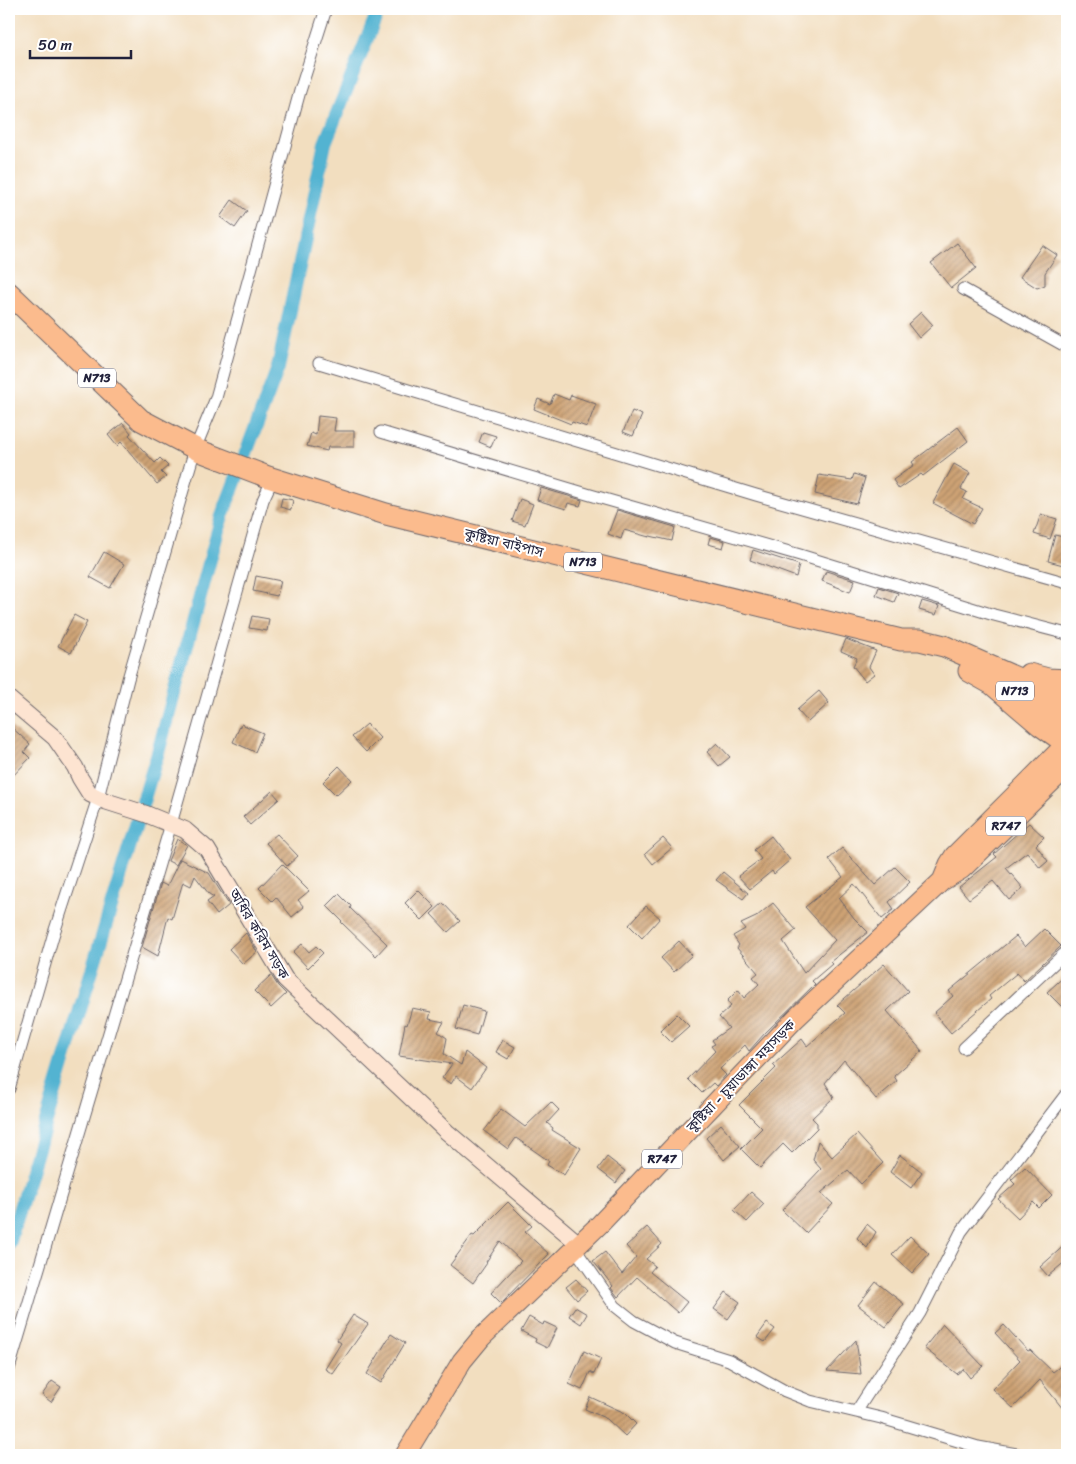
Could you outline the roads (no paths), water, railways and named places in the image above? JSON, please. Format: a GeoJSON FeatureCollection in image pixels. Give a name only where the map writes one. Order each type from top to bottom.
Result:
{"type":"FeatureCollection","features":[{"type":"Feature","properties":{"kind":"highway","name":"কুষ্টিয়া বাইপাস"},"geometry":{"type":"LineString","coordinates":[[9,294],[141,420],[198,450],[270,478],[386,514],[900,640],[920,640],[944,646],[973,666],[1067,700]]}},
{"type":"Feature","properties":{"kind":"highway"},"geometry":{"type":"LineString","coordinates":[[973,666],[1048,679],[1067,680]]}},
{"type":"Feature","properties":{"kind":"highway"},"geometry":{"type":"LineString","coordinates":[[973,666],[1040,726],[1064,733]]}},
{"type":"Feature","properties":{"kind":"main road"},"geometry":{"type":"LineString","coordinates":[[9,699],[55,738],[76,766],[90,794],[101,800]]}},
{"type":"Feature","properties":{"kind":"main road"},"geometry":{"type":"LineString","coordinates":[[942,881],[954,856],[1064,733]]}},
{"type":"Feature","properties":{"kind":"main road","name":"কুষ্টিয়া - চুয়াডাঙ্গা মহাসড়ক"},"geometry":{"type":"LineString","coordinates":[[406,1455],[462,1361],[481,1338],[577,1247],[796,1018],[942,881],[962,869],[1067,768]]}},
{"type":"Feature","properties":{"kind":"main road","name":"অধির করিম সড়ক"},"geometry":{"type":"LineString","coordinates":[[101,800],[146,814],[185,830],[207,849],[285,979],[447,1132],[577,1247]]}},
{"type":"Feature","properties":{"kind":"street"},"geometry":{"type":"LineString","coordinates":[[9,1090],[50,944],[101,800],[128,679],[198,450],[216,398],[300,91],[326,9]]}},
{"type":"Feature","properties":{"kind":"street"},"geometry":{"type":"LineString","coordinates":[[963,289],[1067,347]]}},
{"type":"Feature","properties":{"kind":"street"},"geometry":{"type":"LineString","coordinates":[[319,363],[756,496],[1067,584]]}},
{"type":"Feature","properties":{"kind":"street"},"geometry":{"type":"LineString","coordinates":[[381,432],[587,494],[800,554],[1009,619],[1067,634]]}},
{"type":"Feature","properties":{"kind":"street"},"geometry":{"type":"LineString","coordinates":[[9,1369],[171,824],[270,478]]}},
{"type":"Feature","properties":{"kind":"street"},"geometry":{"type":"LineString","coordinates":[[964,1048],[1067,951]]}},
{"type":"Feature","properties":{"kind":"street"},"geometry":{"type":"LineString","coordinates":[[856,1412],[920,1312],[961,1232],[1067,1093]]}},
{"type":"Feature","properties":{"kind":"street"},"geometry":{"type":"LineString","coordinates":[[577,1247],[615,1306],[634,1321],[675,1343],[730,1360],[785,1391],[810,1401],[856,1412],[978,1447],[1022,1455]]}},
{"type":"Feature","properties":{"kind":"waterway"},"geometry":{"type":"LineString","coordinates":[[9,1244],[159,749],[221,519],[278,368],[325,143],[379,9]]}}]}
